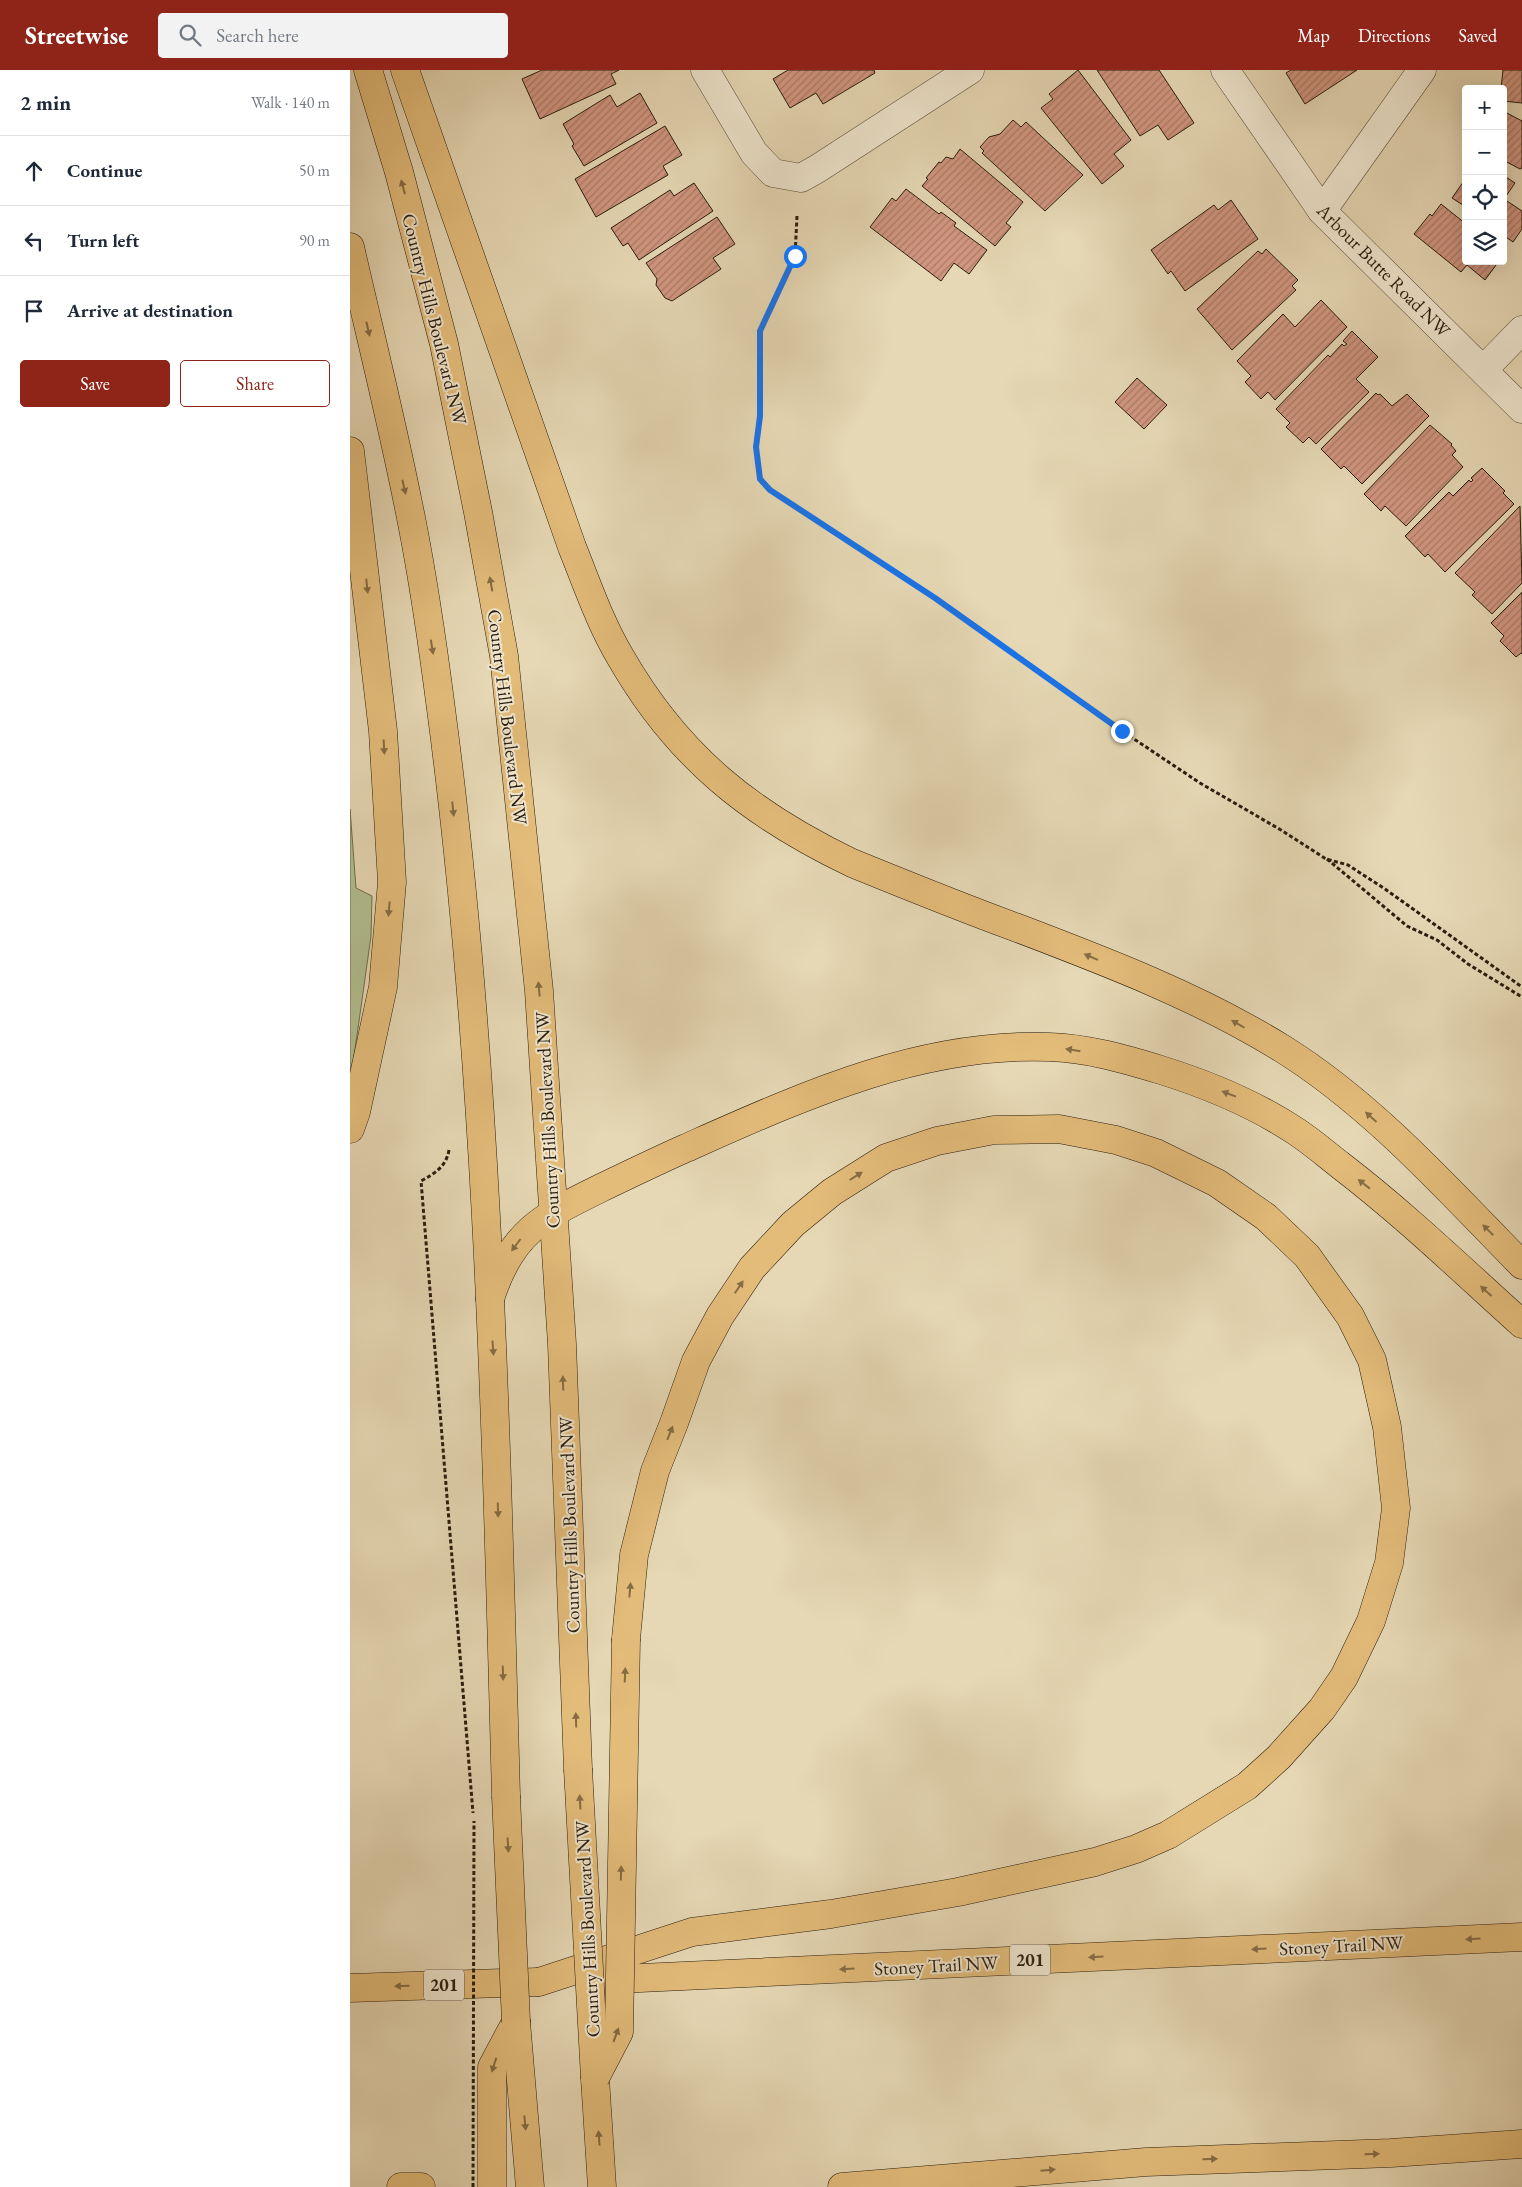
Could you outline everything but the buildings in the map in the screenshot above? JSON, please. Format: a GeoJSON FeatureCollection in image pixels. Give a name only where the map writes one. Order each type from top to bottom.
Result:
{"type":"FeatureCollection","features":[{"type":"Feature","properties":{"kind":"main road","name":"Country Hills Boulevard NW"},"geometry":{"type":"LineString","coordinates":[[368,70],[399,172],[444,344],[478,512],[504,656],[539,991],[562,1344],[578,1769],[602,2187]]}},
{"type":"Feature","properties":{"kind":"main road"},"geometry":{"type":"LineString","coordinates":[[405,70],[572,547],[601,620],[621,658],[650,703],[683,746],[717,778],[770,818],[820,848],[852,863],[1087,955],[1212,1008],[1284,1050],[1347,1095],[1419,1161],[1522,1265]]}},
{"type":"Feature","properties":{"kind":"main road"},"geometry":{"type":"LineString","coordinates":[[350,247],[412,524],[441,707],[476,1039],[495,1376],[506,1796],[516,2022],[530,2187]]}},
{"type":"Feature","properties":{"kind":"main road"},"geometry":{"type":"LineString","coordinates":[[350,450],[383,731],[392,882],[382,987],[356,1112],[350,1129]]}},
{"type":"Feature","properties":{"kind":"main road"},"geometry":{"type":"LineString","coordinates":[[490,1300],[496,1277],[506,1258],[521,1239],[552,1212],[666,1157],[801,1098],[855,1077],[928,1059],[990,1048],[1051,1047],[1118,1057],[1185,1078],[1241,1099],[1297,1132],[1380,1196],[1522,1324]]}},
{"type":"Feature","properties":{"kind":"main road"},"geometry":{"type":"LineString","coordinates":[[538,1982],[692,1932],[831,1914],[949,1894],[1095,1862],[1136,1849],[1168,1835],[1247,1786],[1279,1757],[1322,1709],[1344,1677],[1371,1621],[1389,1563],[1396,1508],[1387,1427],[1372,1360],[1350,1316],[1308,1256],[1266,1217],[1217,1183],[1156,1153],[1116,1140],[1059,1129],[994,1130],[936,1142],[886,1158],[832,1192],[793,1224],[752,1268],[720,1316],[696,1361],[655,1471],[634,1554],[626,1639],[619,2032],[595,2078]]}},
{"type":"Feature","properties":{"kind":"main road","name":"Stoney Trail NW"},"geometry":{"type":"LineString","coordinates":[[350,1988],[538,1982],[1522,1937]]}},
{"type":"Feature","properties":{"kind":"main road"},"geometry":{"type":"LineString","coordinates":[[492,2187],[492,2066],[516,2022]]}},
{"type":"Feature","properties":{"kind":"main road"},"geometry":{"type":"LineString","coordinates":[[842,2187],[1146,2162],[1391,2153],[1522,2144]]}},
{"type":"Feature","properties":{"kind":"main road"},"geometry":{"type":"LineString","coordinates":[[401,2187],[421,2187]]}},
{"type":"Feature","properties":{"kind":"street"},"geometry":{"type":"LineString","coordinates":[[705,70],[754,153],[773,173],[801,178],[961,72]]}},
{"type":"Feature","properties":{"kind":"street","name":"Arbour Butte Road NW"},"geometry":{"type":"LineString","coordinates":[[1225,70],[1322,210],[1484,369],[1522,409]]}},
{"type":"Feature","properties":{"kind":"street"},"geometry":{"type":"LineString","coordinates":[[1322,210],[1422,70]]}},
{"type":"Feature","properties":{"kind":"street"},"geometry":{"type":"LineString","coordinates":[[1484,369],[1522,330]]}},
{"type":"Feature","properties":{"kind":"path"},"geometry":{"type":"LineString","coordinates":[[797,216],[795,256],[760,331],[760,416],[756,447],[760,479],[770,490],[935,598],[1122,731],[1200,783],[1281,830],[1326,859],[1407,926],[1437,940],[1468,964],[1522,997]]}},
{"type":"Feature","properties":{"kind":"path"},"geometry":{"type":"LineString","coordinates":[[1326,859],[1348,865],[1385,889],[1522,987]]}},
{"type":"Feature","properties":{"kind":"path"},"geometry":{"type":"LineString","coordinates":[[448,1142],[449,1152],[445,1163],[438,1171],[421,1181],[474,1818],[473,2187]]}},
{"type":"Feature","properties":{"kind":"green space"},"geometry":{"type":"Polygon","coordinates":[[[350,809],[356,888],[372,896],[371,936],[350,1085],[350,809]]]}},
{"type":"Feature","properties":{"kind":"route"},"geometry":{"type":"LineString","coordinates":[[795,256],[775,297],[766,322],[760,331],[760,416],[756,447],[760,479],[770,490],[935,598],[1122,731]]}}]}
